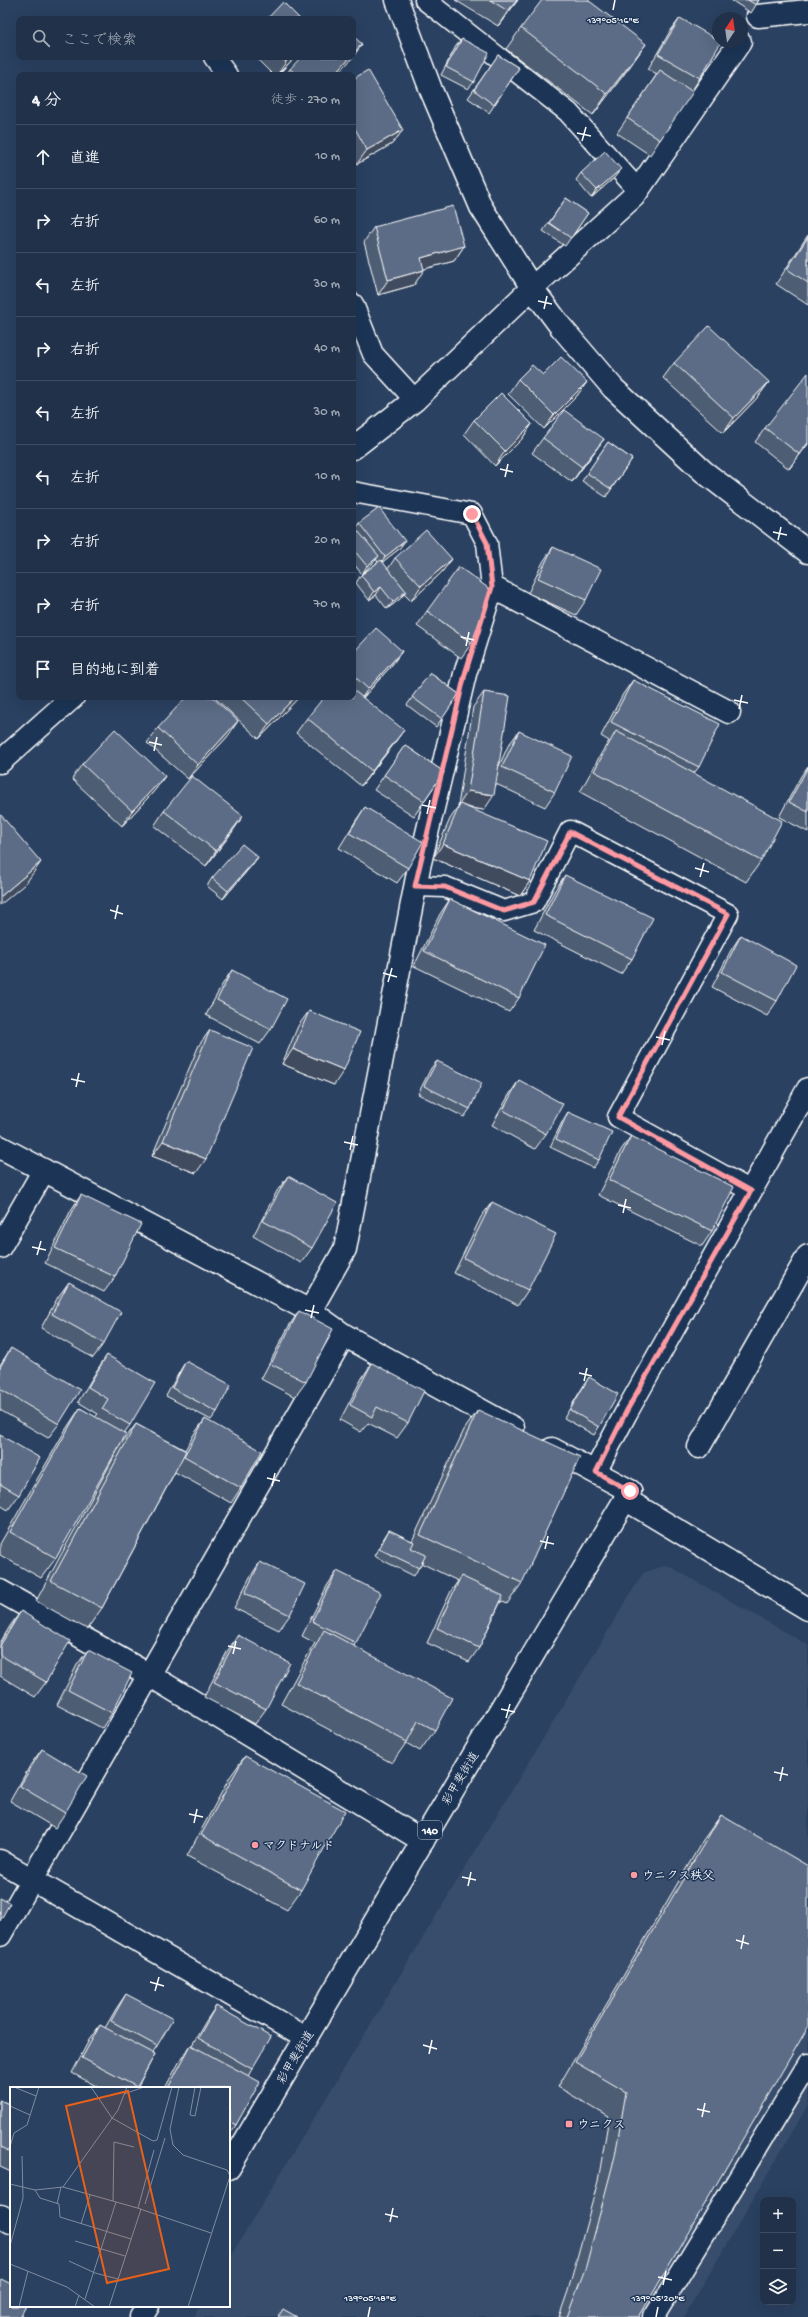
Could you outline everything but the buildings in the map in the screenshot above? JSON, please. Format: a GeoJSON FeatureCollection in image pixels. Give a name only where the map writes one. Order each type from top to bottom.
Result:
{"type":"FeatureCollection","features":[{"type":"Feature","properties":{"kind":"main road"},"geometry":{"type":"LineString","coordinates":[[397,0],[431,90],[481,207],[532,288],[561,327],[613,388],[704,472],[808,552]]}},
{"type":"Feature","properties":{"kind":"main road"},"geometry":{"type":"LineString","coordinates":[[748,30],[763,8],[808,11]]}},
{"type":"Feature","properties":{"kind":"main road"},"geometry":{"type":"LineString","coordinates":[[356,446],[415,400],[532,288],[634,196],[736,48]]}},
{"type":"Feature","properties":{"kind":"main road"},"geometry":{"type":"LineString","coordinates":[[310,1311],[345,1249],[415,886],[465,674],[492,587],[729,712]]}},
{"type":"Feature","properties":{"kind":"main road"},"geometry":{"type":"LineString","coordinates":[[0,762],[70,700]]}},
{"type":"Feature","properties":{"kind":"main road"},"geometry":{"type":"LineString","coordinates":[[596,1472],[626,1412],[808,1089]]}},
{"type":"Feature","properties":{"kind":"main road"},"geometry":{"type":"LineString","coordinates":[[0,1147],[310,1311],[344,1335],[596,1472],[628,1495],[808,1609]]}},
{"type":"Feature","properties":{"kind":"main road"},"geometry":{"type":"LineString","coordinates":[[0,1247],[44,1170]]}},
{"type":"Feature","properties":{"kind":"main road"},"geometry":{"type":"LineString","coordinates":[[699,1447],[808,1256]]}},
{"type":"Feature","properties":{"kind":"main road"},"geometry":{"type":"LineString","coordinates":[[0,1935],[31,1878],[151,1676],[344,1335]]}},
{"type":"Feature","properties":{"kind":"main road","name":"彩甲斐街道"},"geometry":{"type":"LineString","coordinates":[[230,2166],[628,1495]]}},
{"type":"Feature","properties":{"kind":"main road"},"geometry":{"type":"LineString","coordinates":[[0,1590],[151,1676],[423,1841]]}},
{"type":"Feature","properties":{"kind":"main road"},"geometry":{"type":"LineString","coordinates":[[0,1861],[306,2038]]}},
{"type":"Feature","properties":{"kind":"main road"},"geometry":{"type":"LineString","coordinates":[[0,2216],[10,2221]]}},
{"type":"Feature","properties":{"kind":"main road"},"geometry":{"type":"LineString","coordinates":[[141,2317],[147,2307]]}},
{"type":"Feature","properties":{"kind":"lane"},"geometry":{"type":"LineString","coordinates":[[425,0],[568,112],[638,190]]}},
{"type":"Feature","properties":{"kind":"lane"},"geometry":{"type":"LineString","coordinates":[[216,60],[225,72]]}},
{"type":"Feature","properties":{"kind":"lane"},"geometry":{"type":"LineString","coordinates":[[356,312],[373,354],[415,400]]}},
{"type":"Feature","properties":{"kind":"lane"},"geometry":{"type":"LineString","coordinates":[[356,493],[472,514],[487,543],[492,587]]}},
{"type":"Feature","properties":{"kind":"lane"},"geometry":{"type":"LineString","coordinates":[[415,886],[445,887],[504,911],[534,902],[570,832],[728,914],[618,1117],[751,1191]]}},
{"type":"Feature","properties":{"kind":"lane"},"geometry":{"type":"LineString","coordinates":[[654,2317],[808,2064]]}},
{"type":"Feature","properties":{"kind":"shaded area","name":"ウニクス秩父"},"geometry":{"type":"Polygon","coordinates":[[[667,1565],[808,1645],[808,2105],[684,2317],[194,2317],[199,2307],[230,2307],[230,2257],[643,1573],[667,1565]]]}},
{"type":"Feature","properties":{"kind":"place","name":"マクドナルド"},"geometry":{"type":"Point","coordinates":[255,1845]}},
{"type":"Feature","properties":{"kind":"place","name":"ウニクス秩父"},"geometry":{"type":"Point","coordinates":[634,1875]}},
{"type":"Feature","properties":{"kind":"place","name":"ウニクス"},"geometry":{"type":"Point","coordinates":[569,2124]}},
{"type":"Feature","properties":{"kind":"route"},"geometry":{"type":"LineString","coordinates":[[472,514],[487,543],[492,587],[465,674],[415,886],[445,887],[504,911],[534,902],[570,832],[728,914],[618,1117],[751,1191],[626,1412],[596,1472],[630,1491]]}}]}
